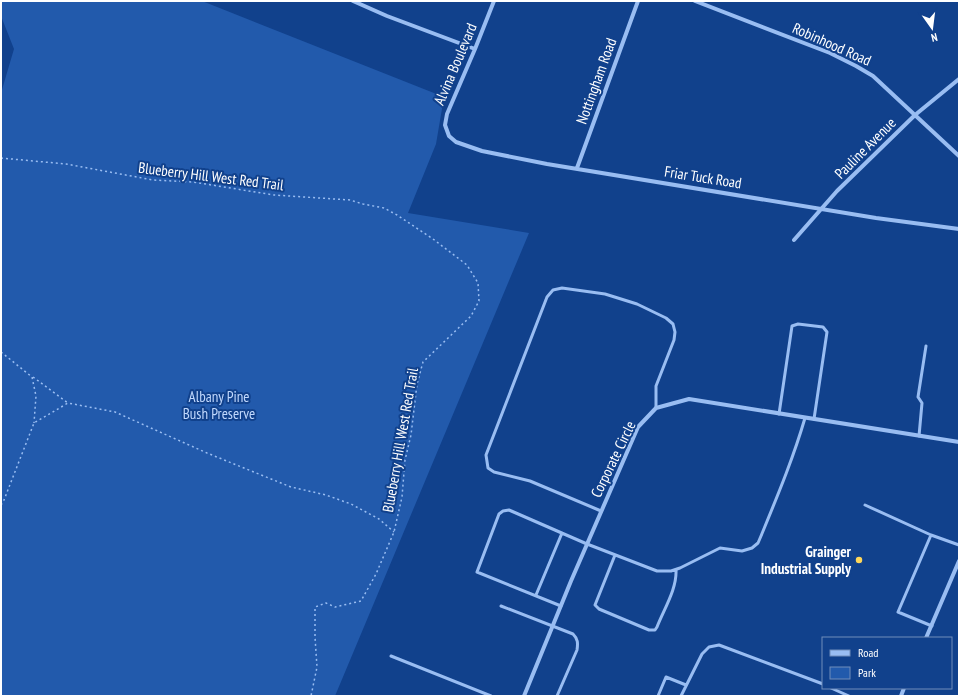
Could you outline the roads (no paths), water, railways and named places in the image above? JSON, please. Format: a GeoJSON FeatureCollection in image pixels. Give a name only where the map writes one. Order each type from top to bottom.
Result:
{"type":"FeatureCollection","features":[{"type":"Feature","properties":{"kind":"street"},"geometry":{"type":"LineString","coordinates":[[354,1],[387,16],[475,49]]}},
{"type":"Feature","properties":{"kind":"street","name":"Alvina Boulevard"},"geometry":{"type":"LineString","coordinates":[[450,136],[445,125],[447,114],[494,1]]}},
{"type":"Feature","properties":{"kind":"street","name":"Nottingham Road"},"geometry":{"type":"LineString","coordinates":[[577,168],[638,1]]}},
{"type":"Feature","properties":{"kind":"street","name":"Robinhood Road"},"geometry":{"type":"LineString","coordinates":[[695,1],[830,53],[874,76],[959,156]]}},
{"type":"Feature","properties":{"kind":"street","name":"Pauline Avenue"},"geometry":{"type":"LineString","coordinates":[[794,240],[838,191],[915,115],[959,79]]}},
{"type":"Feature","properties":{"kind":"street","name":"Friar Tuck Road"},"geometry":{"type":"LineString","coordinates":[[450,136],[456,142],[482,151],[547,164],[958,230]]}},
{"type":"Feature","properties":{"kind":"street"},"geometry":{"type":"LineString","coordinates":[[656,408],[689,399],[959,442]]}},
{"type":"Feature","properties":{"kind":"street","name":"Corporate Circle"},"geometry":{"type":"LineString","coordinates":[[524,696],[587,544],[638,427],[656,408]]}},
{"type":"Feature","properties":{"kind":"street"},"geometry":{"type":"LineString","coordinates":[[926,637],[959,561]]}},
{"type":"Feature","properties":{"kind":"lane"},"geometry":{"type":"LineString","coordinates":[[601,511],[530,482],[494,472],[488,468],[486,461],[486,454],[547,297],[553,290],[562,288],[611,296],[637,304],[666,318],[672,324],[675,332],[674,340],[656,386],[656,408]]}},
{"type":"Feature","properties":{"kind":"lane"},"geometry":{"type":"LineString","coordinates":[[779,414],[792,326],[798,324],[823,327],[827,332],[814,419]]}},
{"type":"Feature","properties":{"kind":"lane"},"geometry":{"type":"LineString","coordinates":[[919,436],[922,403],[918,397],[926,346]]}},
{"type":"Feature","properties":{"kind":"lane"},"geometry":{"type":"LineString","coordinates":[[561,606],[477,572],[499,514],[508,510],[587,544],[658,570],[676,570],[693,563],[710,552],[720,548],[742,551],[752,548],[758,543],[786,478],[805,418]]}},
{"type":"Feature","properties":{"kind":"lane"},"geometry":{"type":"LineString","coordinates":[[865,505],[930,535],[959,545]]}},
{"type":"Feature","properties":{"kind":"lane"},"geometry":{"type":"LineString","coordinates":[[536,595],[562,533]]}},
{"type":"Feature","properties":{"kind":"lane"},"geometry":{"type":"LineString","coordinates":[[930,535],[898,612],[932,626]]}},
{"type":"Feature","properties":{"kind":"lane"},"geometry":{"type":"LineString","coordinates":[[615,555],[595,604],[599,608],[649,630],[655,630],[657,627],[674,586],[676,570]]}},
{"type":"Feature","properties":{"kind":"lane"},"geometry":{"type":"LineString","coordinates":[[501,606],[574,634],[577,638],[577,650],[557,696]]}},
{"type":"Feature","properties":{"kind":"lane"},"geometry":{"type":"LineString","coordinates":[[681,696],[702,654],[709,647],[719,645],[822,684]]}},
{"type":"Feature","properties":{"kind":"lane"},"geometry":{"type":"LineString","coordinates":[[390,656],[491,696]]}},
{"type":"Feature","properties":{"kind":"lane"},"geometry":{"type":"LineString","coordinates":[[658,696],[666,677],[686,685]]}},
{"type":"Feature","properties":{"kind":"lane"},"geometry":{"type":"LineString","coordinates":[[833,689],[849,696]]}},
{"type":"Feature","properties":{"kind":"place","name":"Grainger Industrial Supply"},"geometry":{"type":"Point","coordinates":[859,560]}},
{"type":"Feature","properties":{"kind":"park label","name":"Albany Pine Bush Preserve"},"geometry":{"type":"Point","coordinates":[219,404]}}]}
